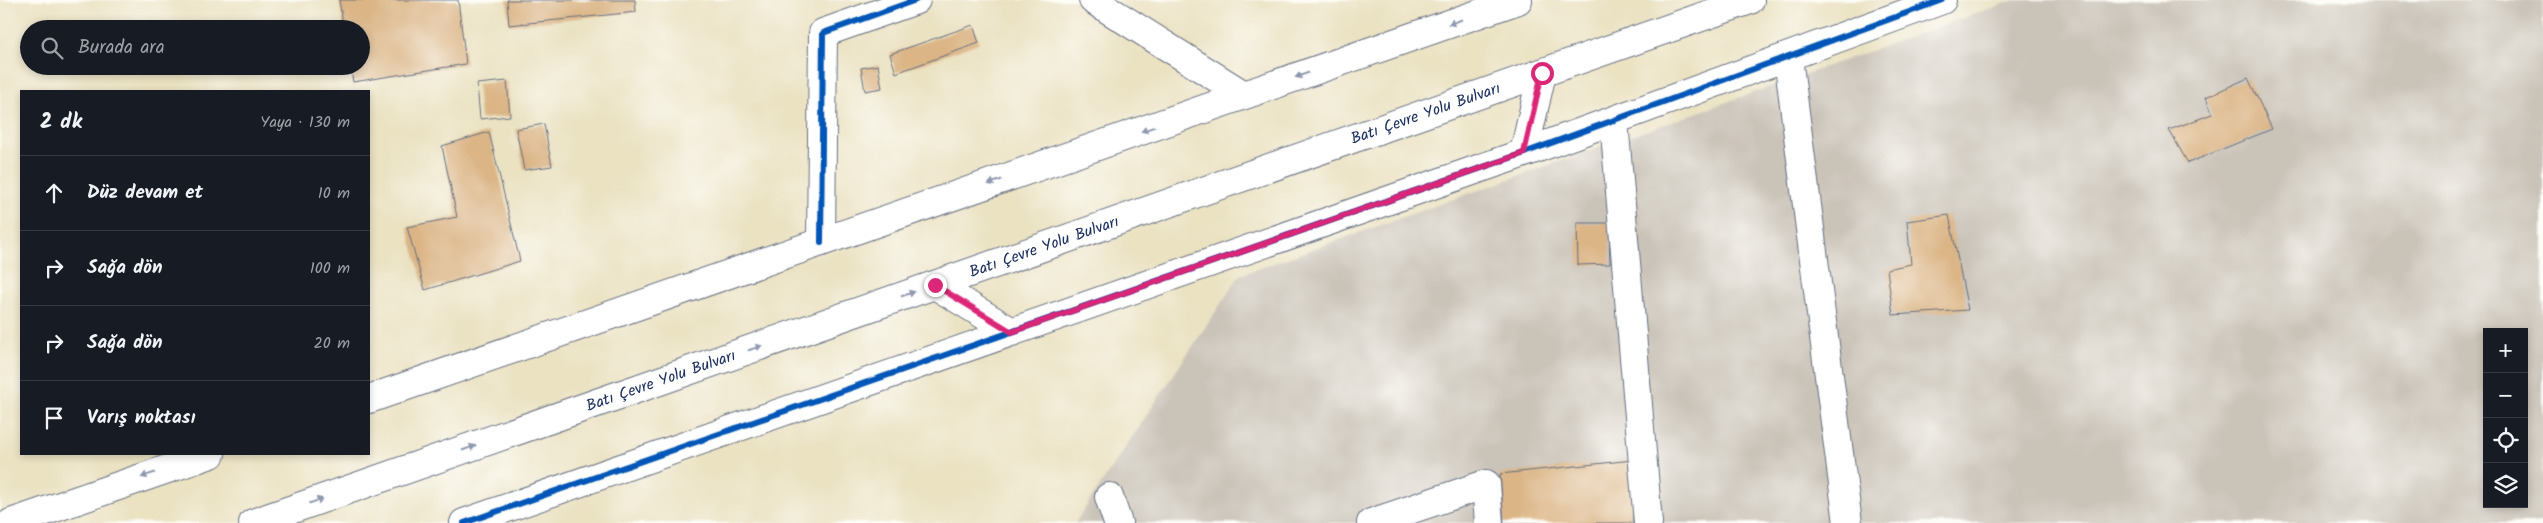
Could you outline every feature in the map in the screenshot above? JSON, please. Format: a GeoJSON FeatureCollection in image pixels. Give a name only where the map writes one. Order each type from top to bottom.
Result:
{"type":"FeatureCollection","features":[{"type":"Feature","properties":{"kind":"main road"},"geometry":{"type":"LineString","coordinates":[[822,242],[823,33],[916,0]]}},
{"type":"Feature","properties":{"kind":"main road"},"geometry":{"type":"LineString","coordinates":[[1093,0],[1244,95]]}},
{"type":"Feature","properties":{"kind":"main road"},"geometry":{"type":"LineString","coordinates":[[370,399],[1518,0]]}},
{"type":"Feature","properties":{"kind":"main road","name":"Batı Çevre Yolu Bulvarı"},"geometry":{"type":"LineString","coordinates":[[253,523],[1750,0]]}},
{"type":"Feature","properties":{"kind":"main road"},"geometry":{"type":"LineString","coordinates":[[464,523],[1524,153],[1788,58],[1942,0]]}},
{"type":"Feature","properties":{"kind":"main road"},"geometry":{"type":"LineString","coordinates":[[1788,58],[1848,523]]}},
{"type":"Feature","properties":{"kind":"main road"},"geometry":{"type":"LineString","coordinates":[[1524,153],[1542,73]]}},
{"type":"Feature","properties":{"kind":"main road"},"geometry":{"type":"LineString","coordinates":[[1614,121],[1648,523]]}},
{"type":"Feature","properties":{"kind":"main road"},"geometry":{"type":"LineString","coordinates":[[935,285],[1012,332]]}},
{"type":"Feature","properties":{"kind":"main road"},"geometry":{"type":"LineString","coordinates":[[11,523],[208,455]]}},
{"type":"Feature","properties":{"kind":"main road"},"geometry":{"type":"LineString","coordinates":[[1371,523],[1486,484],[1489,523]]}},
{"type":"Feature","properties":{"kind":"main road"},"geometry":{"type":"LineString","coordinates":[[1109,497],[1118,523]]}},
{"type":"Feature","properties":{"kind":"shaded area"},"geometry":{"type":"Polygon","coordinates":[[[2014,0],[2543,0],[2543,523],[1075,523],[1240,275],[2014,0]]]}},
{"type":"Feature","properties":{"kind":"building"},"geometry":{"type":"Polygon","coordinates":[[[339,0],[458,0],[466,64],[353,82],[352,75],[370,75],[370,20],[342,20],[339,0]]]}},
{"type":"Feature","properties":{"kind":"building"},"geometry":{"type":"Polygon","coordinates":[[[507,0],[635,0],[636,12],[509,25],[507,0]]]}},
{"type":"Feature","properties":{"kind":"building"},"geometry":{"type":"Polygon","coordinates":[[[973,25],[979,43],[896,73],[890,54],[973,25]]]}},
{"type":"Feature","properties":{"kind":"building"},"geometry":{"type":"Polygon","coordinates":[[[878,65],[882,88],[865,91],[861,68],[878,65]]]}},
{"type":"Feature","properties":{"kind":"building"},"geometry":{"type":"Polygon","coordinates":[[[2248,78],[2272,129],[2188,163],[2169,130],[2212,114],[2206,97],[2248,78]]]}},
{"type":"Feature","properties":{"kind":"building"},"geometry":{"type":"Polygon","coordinates":[[[507,81],[510,116],[480,119],[477,84],[507,81]]]}},
{"type":"Feature","properties":{"kind":"building"},"geometry":{"type":"Polygon","coordinates":[[[544,124],[552,166],[524,170],[516,129],[544,124]]]}},
{"type":"Feature","properties":{"kind":"building"},"geometry":{"type":"Polygon","coordinates":[[[489,132],[520,261],[425,290],[407,227],[457,217],[442,146],[489,132]]]}},
{"type":"Feature","properties":{"kind":"building"},"geometry":{"type":"Polygon","coordinates":[[[1949,215],[1968,310],[1893,315],[1887,269],[1911,264],[1907,221],[1949,215]]]}},
{"type":"Feature","properties":{"kind":"building"},"geometry":{"type":"Polygon","coordinates":[[[1577,223],[1609,223],[1610,264],[1578,265],[1577,223]]]}},
{"type":"Feature","properties":{"kind":"building"},"geometry":{"type":"Polygon","coordinates":[[[1633,460],[1633,523],[1504,523],[1500,474],[1633,460]]]}},
{"type":"Feature","properties":{"kind":"cycle path"},"geometry":{"type":"LineString","coordinates":[[821,242],[823,33],[916,0]]}},
{"type":"Feature","properties":{"kind":"cycle path"},"geometry":{"type":"LineString","coordinates":[[464,523],[1524,153],[1942,0]]}},
{"type":"Feature","properties":{"kind":"route"},"geometry":{"type":"LineString","coordinates":[[935,285],[1012,332],[1524,153],[1542,73]]}}]}
